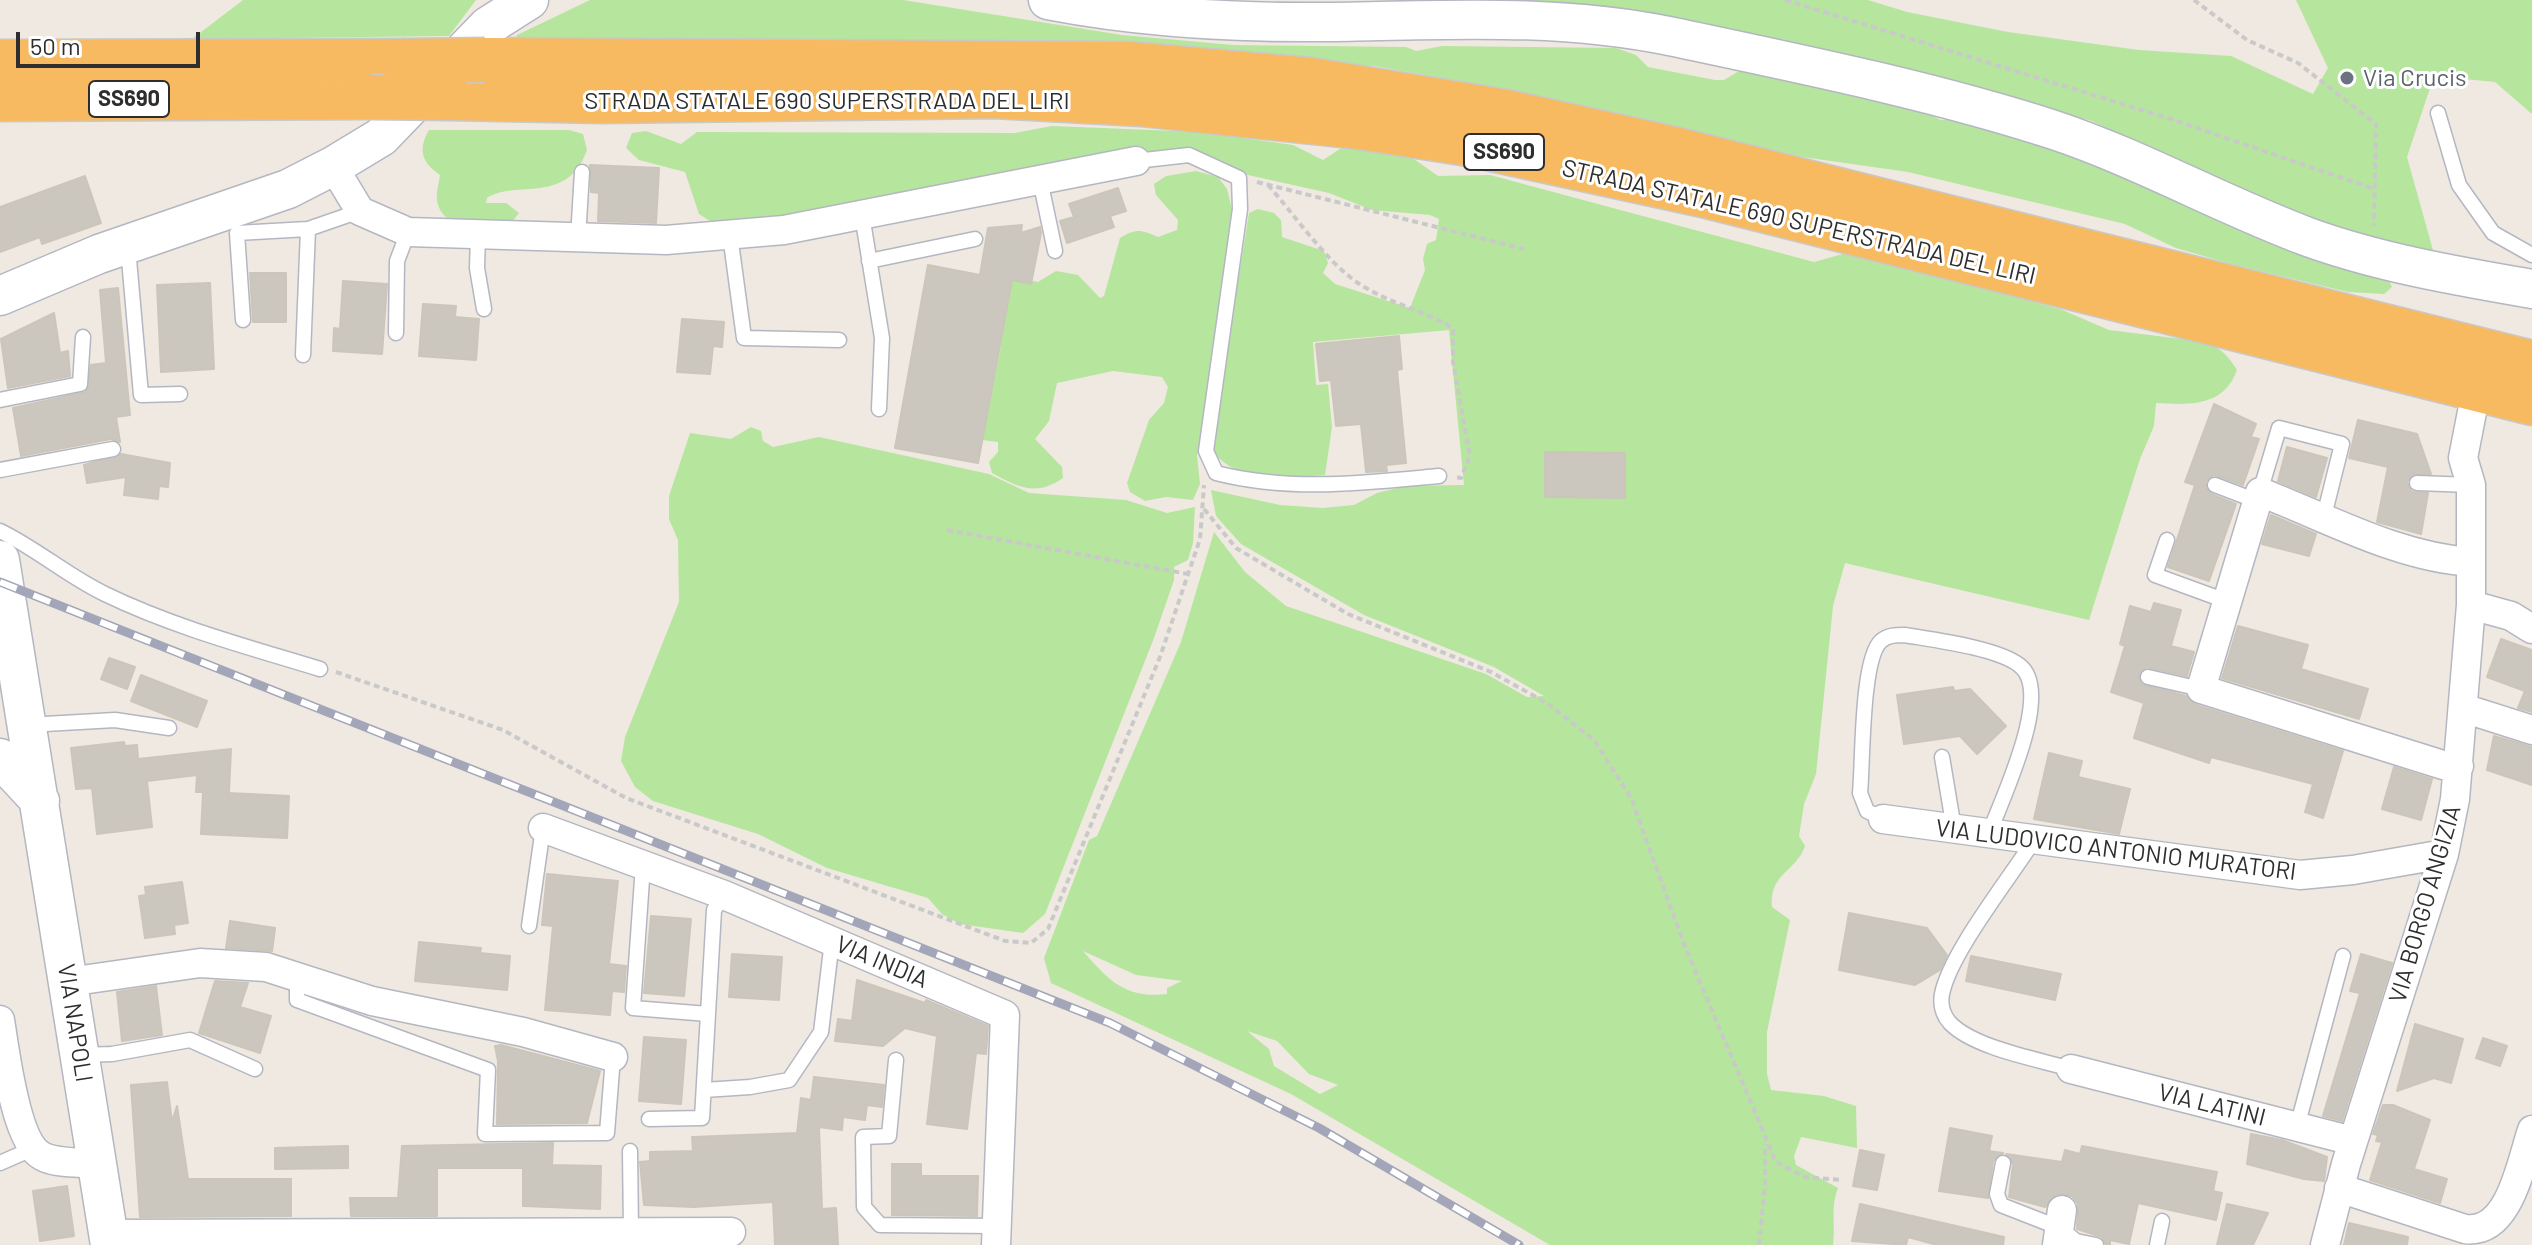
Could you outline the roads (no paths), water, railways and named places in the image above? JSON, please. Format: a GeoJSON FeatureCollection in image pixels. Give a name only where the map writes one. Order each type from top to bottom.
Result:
{"type":"FeatureCollection","features":[{"type":"Feature","properties":{"kind":"highway","name":"STRADA STATALE 690 SUPERSTRADA DEL LIRI"},"geometry":{"type":"LineString","coordinates":[[0,99],[257,80],[402,61],[1128,64],[1311,80],[1506,112],[1678,150],[2532,363]]}},
{"type":"Feature","properties":{"kind":"highway","name":"STRADA STATALE 690 SUPERSTRADA DEL LIRI"},"geometry":{"type":"LineString","coordinates":[[0,62],[257,80],[370,97],[602,101],[994,96],[1141,104],[1360,127],[1469,144],[1703,195],[2532,403]]}},
{"type":"Feature","properties":{"kind":"main road"},"geometry":{"type":"LineString","coordinates":[[0,296],[128,244],[288,189],[333,166],[381,137],[488,26],[529,0]]}},
{"type":"Feature","properties":{"kind":"main road"},"geometry":{"type":"LineString","coordinates":[[1048,0],[1198,19],[1329,22],[1475,17],[1563,21],[1669,36],[1920,92],[2054,130],[2141,163],[2307,236],[2369,255],[2532,289]]}},
{"type":"Feature","properties":{"kind":"main road","name":"VIA NAPOLI"},"geometry":{"type":"LineString","coordinates":[[0,560],[110,1240]]}},
{"type":"Feature","properties":{"kind":"main road"},"geometry":{"type":"LineString","coordinates":[[0,758],[40,801]]}},
{"type":"Feature","properties":{"kind":"street"},"geometry":{"type":"LineString","coordinates":[[333,166],[360,211],[408,232],[666,240],[784,230],[1136,161]]}},
{"type":"Feature","properties":{"kind":"street","name":"VIA BORGO ANGIZIA"},"geometry":{"type":"LineString","coordinates":[[2325,1245],[2353,1141],[2444,854],[2459,766],[2471,605],[2471,485],[2463,458],[2472,412]]}},
{"type":"Feature","properties":{"kind":"street"},"geometry":{"type":"LineString","coordinates":[[2459,766],[2329,732],[2201,689],[2258,496],[2324,516],[2407,549],[2445,560],[2471,562]]}},
{"type":"Feature","properties":{"kind":"street"},"geometry":{"type":"LineString","coordinates":[[2471,605],[2511,616],[2532,629]]}},
{"type":"Feature","properties":{"kind":"street"},"geometry":{"type":"LineString","coordinates":[[2463,708],[2532,730]]}},
{"type":"Feature","properties":{"kind":"street","name":"VIA LUDOVICO ANTONIO MURATORI"},"geometry":{"type":"LineString","coordinates":[[1883,819],[2300,875],[2353,870],[2444,854]]}},
{"type":"Feature","properties":{"kind":"street","name":"VIA INDIA"},"geometry":{"type":"LineString","coordinates":[[543,828],[724,895],[1005,1015],[996,1236]]}},
{"type":"Feature","properties":{"kind":"street"},"geometry":{"type":"LineString","coordinates":[[68,982],[228,962],[266,967],[372,1001],[523,1032],[613,1057]]}},
{"type":"Feature","properties":{"kind":"street"},"geometry":{"type":"LineString","coordinates":[[0,1020],[4,1064],[32,1149],[44,1158],[98,1164]]}},
{"type":"Feature","properties":{"kind":"street","name":"VIA LATINI"},"geometry":{"type":"LineString","coordinates":[[2071,1069],[2353,1141]]}},
{"type":"Feature","properties":{"kind":"street"},"geometry":{"type":"LineString","coordinates":[[2339,1188],[2472,1230],[2498,1217],[2527,1159],[2532,1130]]}},
{"type":"Feature","properties":{"kind":"street"},"geometry":{"type":"LineString","coordinates":[[110,1240],[532,1239],[631,1232],[731,1232]]}},
{"type":"Feature","properties":{"kind":"lane"},"geometry":{"type":"LineString","coordinates":[[2438,113],[2459,185],[2493,233],[2532,255]]}},
{"type":"Feature","properties":{"kind":"lane"},"geometry":{"type":"LineString","coordinates":[[1136,161],[1189,155],[1239,178],[1240,209],[1206,451],[1216,473],[1256,484],[1322,486],[1439,476]]}},
{"type":"Feature","properties":{"kind":"lane"},"geometry":{"type":"LineString","coordinates":[[578,238],[582,172]]}},
{"type":"Feature","properties":{"kind":"lane"},"geometry":{"type":"LineString","coordinates":[[1040,180],[1055,251]]}},
{"type":"Feature","properties":{"kind":"lane"},"geometry":{"type":"LineString","coordinates":[[243,320],[237,233],[308,229],[360,211]]}},
{"type":"Feature","properties":{"kind":"lane"},"geometry":{"type":"LineString","coordinates":[[862,215],[882,338],[879,409]]}},
{"type":"Feature","properties":{"kind":"lane"},"geometry":{"type":"LineString","coordinates":[[303,355],[308,229]]}},
{"type":"Feature","properties":{"kind":"lane"},"geometry":{"type":"LineString","coordinates":[[396,333],[397,261],[408,232]]}},
{"type":"Feature","properties":{"kind":"lane"},"geometry":{"type":"LineString","coordinates":[[478,234],[477,268],[484,309]]}},
{"type":"Feature","properties":{"kind":"lane"},"geometry":{"type":"LineString","coordinates":[[730,235],[744,338],[839,340]]}},
{"type":"Feature","properties":{"kind":"lane"},"geometry":{"type":"LineString","coordinates":[[869,261],[975,239]]}},
{"type":"Feature","properties":{"kind":"lane"},"geometry":{"type":"LineString","coordinates":[[128,244],[141,395],[180,394]]}},
{"type":"Feature","properties":{"kind":"lane"},"geometry":{"type":"LineString","coordinates":[[0,400],[80,384],[83,337]]}},
{"type":"Feature","properties":{"kind":"lane"},"geometry":{"type":"LineString","coordinates":[[2215,485],[2258,496],[2279,428],[2342,444],[2324,516]]}},
{"type":"Feature","properties":{"kind":"lane"},"geometry":{"type":"LineString","coordinates":[[0,470],[113,449]]}},
{"type":"Feature","properties":{"kind":"lane"},"geometry":{"type":"LineString","coordinates":[[2417,483],[2471,485]]}},
{"type":"Feature","properties":{"kind":"lane"},"geometry":{"type":"LineString","coordinates":[[0,531],[39,551],[104,594],[218,638],[320,669]]}},
{"type":"Feature","properties":{"kind":"lane"},"geometry":{"type":"LineString","coordinates":[[2167,540],[2155,575],[2229,602]]}},
{"type":"Feature","properties":{"kind":"lane"},"geometry":{"type":"LineString","coordinates":[[1883,819],[1867,811],[1860,793],[1870,667],[1880,642],[1891,635],[1905,635],[2001,657],[2017,663],[2028,674],[2032,688],[2029,722],[1989,834]]}},
{"type":"Feature","properties":{"kind":"lane"},"geometry":{"type":"LineString","coordinates":[[2148,677],[2201,689]]}},
{"type":"Feature","properties":{"kind":"lane"},"geometry":{"type":"LineString","coordinates":[[27,725],[115,720],[169,728]]}},
{"type":"Feature","properties":{"kind":"lane"},"geometry":{"type":"LineString","coordinates":[[1942,757],[1954,829]]}},
{"type":"Feature","properties":{"kind":"lane"},"geometry":{"type":"LineString","coordinates":[[529,926],[543,828]]}},
{"type":"Feature","properties":{"kind":"lane"},"geometry":{"type":"LineString","coordinates":[[2034,840],[1955,964],[1942,994],[1943,1014],[1950,1023],[1973,1038],[2071,1069]]}},
{"type":"Feature","properties":{"kind":"lane"},"geometry":{"type":"LineString","coordinates":[[643,865],[633,1008],[708,1014]]}},
{"type":"Feature","properties":{"kind":"lane"},"geometry":{"type":"LineString","coordinates":[[649,1119],[702,1118],[714,910],[724,895]]}},
{"type":"Feature","properties":{"kind":"lane"},"geometry":{"type":"LineString","coordinates":[[704,1090],[789,1080],[821,1032],[832,941]]}},
{"type":"Feature","properties":{"kind":"lane"},"geometry":{"type":"LineString","coordinates":[[2297,1127],[2343,956]]}},
{"type":"Feature","properties":{"kind":"lane"},"geometry":{"type":"LineString","coordinates":[[297,977],[297,1000],[488,1070],[485,1134],[607,1133],[613,1057]]}},
{"type":"Feature","properties":{"kind":"lane"},"geometry":{"type":"LineString","coordinates":[[80,1055],[112,1054],[190,1040],[255,1069]]}},
{"type":"Feature","properties":{"kind":"lane"},"geometry":{"type":"LineString","coordinates":[[896,1060],[889,1136],[863,1137],[864,1207],[880,1225],[996,1236]]}},
{"type":"Feature","properties":{"kind":"lane"},"geometry":{"type":"LineString","coordinates":[[0,1163],[32,1149]]}},
{"type":"Feature","properties":{"kind":"lane"},"geometry":{"type":"LineString","coordinates":[[630,1151],[631,1232]]}},
{"type":"Feature","properties":{"kind":"lane"},"geometry":{"type":"LineString","coordinates":[[2003,1163],[1997,1194],[2001,1205],[2060,1228],[2076,1241],[2096,1245]]}},
{"type":"Feature","properties":{"kind":"lane"},"geometry":{"type":"LineString","coordinates":[[2157,1245],[2162,1221]]}},
{"type":"Feature","properties":{"kind":"railway"},"geometry":{"type":"LineString","coordinates":[[0,582],[1110,1023],[1319,1128],[1519,1245]]}},
{"type":"Feature","properties":{"kind":"place","name":"Via Crucis"},"geometry":{"type":"Point","coordinates":[2347,78]}}]}
